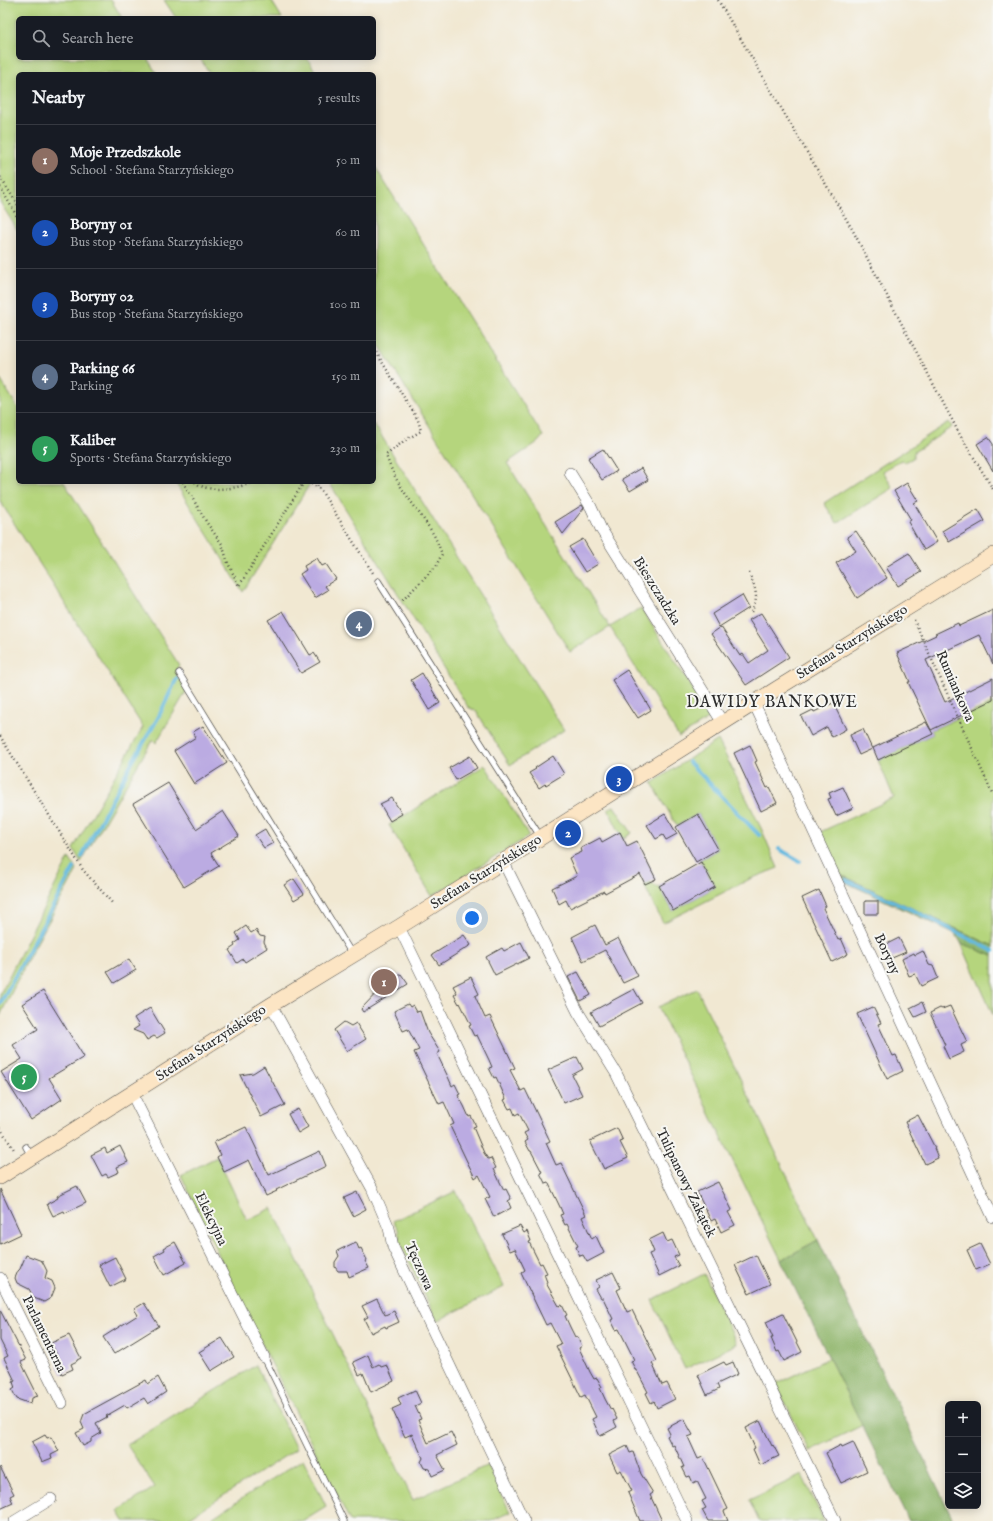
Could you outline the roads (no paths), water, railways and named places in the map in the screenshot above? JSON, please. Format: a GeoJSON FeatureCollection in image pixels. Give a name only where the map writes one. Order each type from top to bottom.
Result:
{"type":"FeatureCollection","features":[{"type":"Feature","properties":{"kind":"street","name":"Bieszczadzka"},"geometry":{"type":"LineString","coordinates":[[570,473],[591,507],[601,529],[723,723]]}},
{"type":"Feature","properties":{"kind":"street","name":"Stefana Starzyńskiego"},"geometry":{"type":"LineString","coordinates":[[0,1177],[27,1156],[132,1094],[352,954],[399,927],[993,554]]}},
{"type":"Feature","properties":{"kind":"street","name":"Boryny"},"geometry":{"type":"LineString","coordinates":[[754,703],[993,1217]]}},
{"type":"Feature","properties":{"kind":"street","name":"Tulipanowy Zakątek"},"geometry":{"type":"LineString","coordinates":[[503,861],[578,1012],[616,1073],[835,1521]]}},
{"type":"Feature","properties":{"kind":"street"},"geometry":{"type":"LineString","coordinates":[[399,927],[686,1521]]}},
{"type":"Feature","properties":{"kind":"street","name":"Tęczowa"},"geometry":{"type":"LineString","coordinates":[[271,1005],[372,1188],[389,1228],[393,1247],[524,1521]]}},
{"type":"Feature","properties":{"kind":"street","name":"Elekcyjna"},"geometry":{"type":"LineString","coordinates":[[132,1094],[264,1357]]}},
{"type":"Feature","properties":{"kind":"street","name":"Parlamentarna"},"geometry":{"type":"LineString","coordinates":[[0,1278],[62,1404]]}},
{"type":"Feature","properties":{"kind":"street"},"geometry":{"type":"LineString","coordinates":[[15,1521],[51,1499]]}},
{"type":"Feature","properties":{"kind":"lane"},"geometry":{"type":"LineString","coordinates":[[378,581],[541,838]]}},
{"type":"Feature","properties":{"kind":"lane"},"geometry":{"type":"LineString","coordinates":[[179,673],[352,954]]}},
{"type":"Feature","properties":{"kind":"lane"},"geometry":{"type":"LineString","coordinates":[[264,1357],[344,1521]]}},
{"type":"Feature","properties":{"kind":"waterway"},"geometry":{"type":"LineString","coordinates":[[82,856],[131,764],[158,718],[177,678]]}},
{"type":"Feature","properties":{"kind":"waterway"},"geometry":{"type":"LineString","coordinates":[[689,762],[759,835]]}},
{"type":"Feature","properties":{"kind":"waterway"},"geometry":{"type":"LineString","coordinates":[[779,849],[800,861]]}},
{"type":"Feature","properties":{"kind":"waterway"},"geometry":{"type":"LineString","coordinates":[[0,1004],[74,868]]}},
{"type":"Feature","properties":{"kind":"waterway"},"geometry":{"type":"LineString","coordinates":[[846,880],[919,913],[993,951]]}},
{"type":"Feature","properties":{"kind":"place","name":"Parking 66"},"geometry":{"type":"Point","coordinates":[359,624]}},
{"type":"Feature","properties":{"kind":"place","name":"Boryny 02"},"geometry":{"type":"Point","coordinates":[619,779]}},
{"type":"Feature","properties":{"kind":"place","name":"Boryny 01"},"geometry":{"type":"Point","coordinates":[568,833]}},
{"type":"Feature","properties":{"kind":"place","name":"Moje Przedszkole"},"geometry":{"type":"Point","coordinates":[384,982]}},
{"type":"Feature","properties":{"kind":"place","name":"Kaliber"},"geometry":{"type":"Point","coordinates":[24,1077]}},
{"type":"Feature","properties":{"kind":"district","name":"DAWIDY BANKOWE"},"geometry":{"type":"Point","coordinates":[772,703]}}]}
